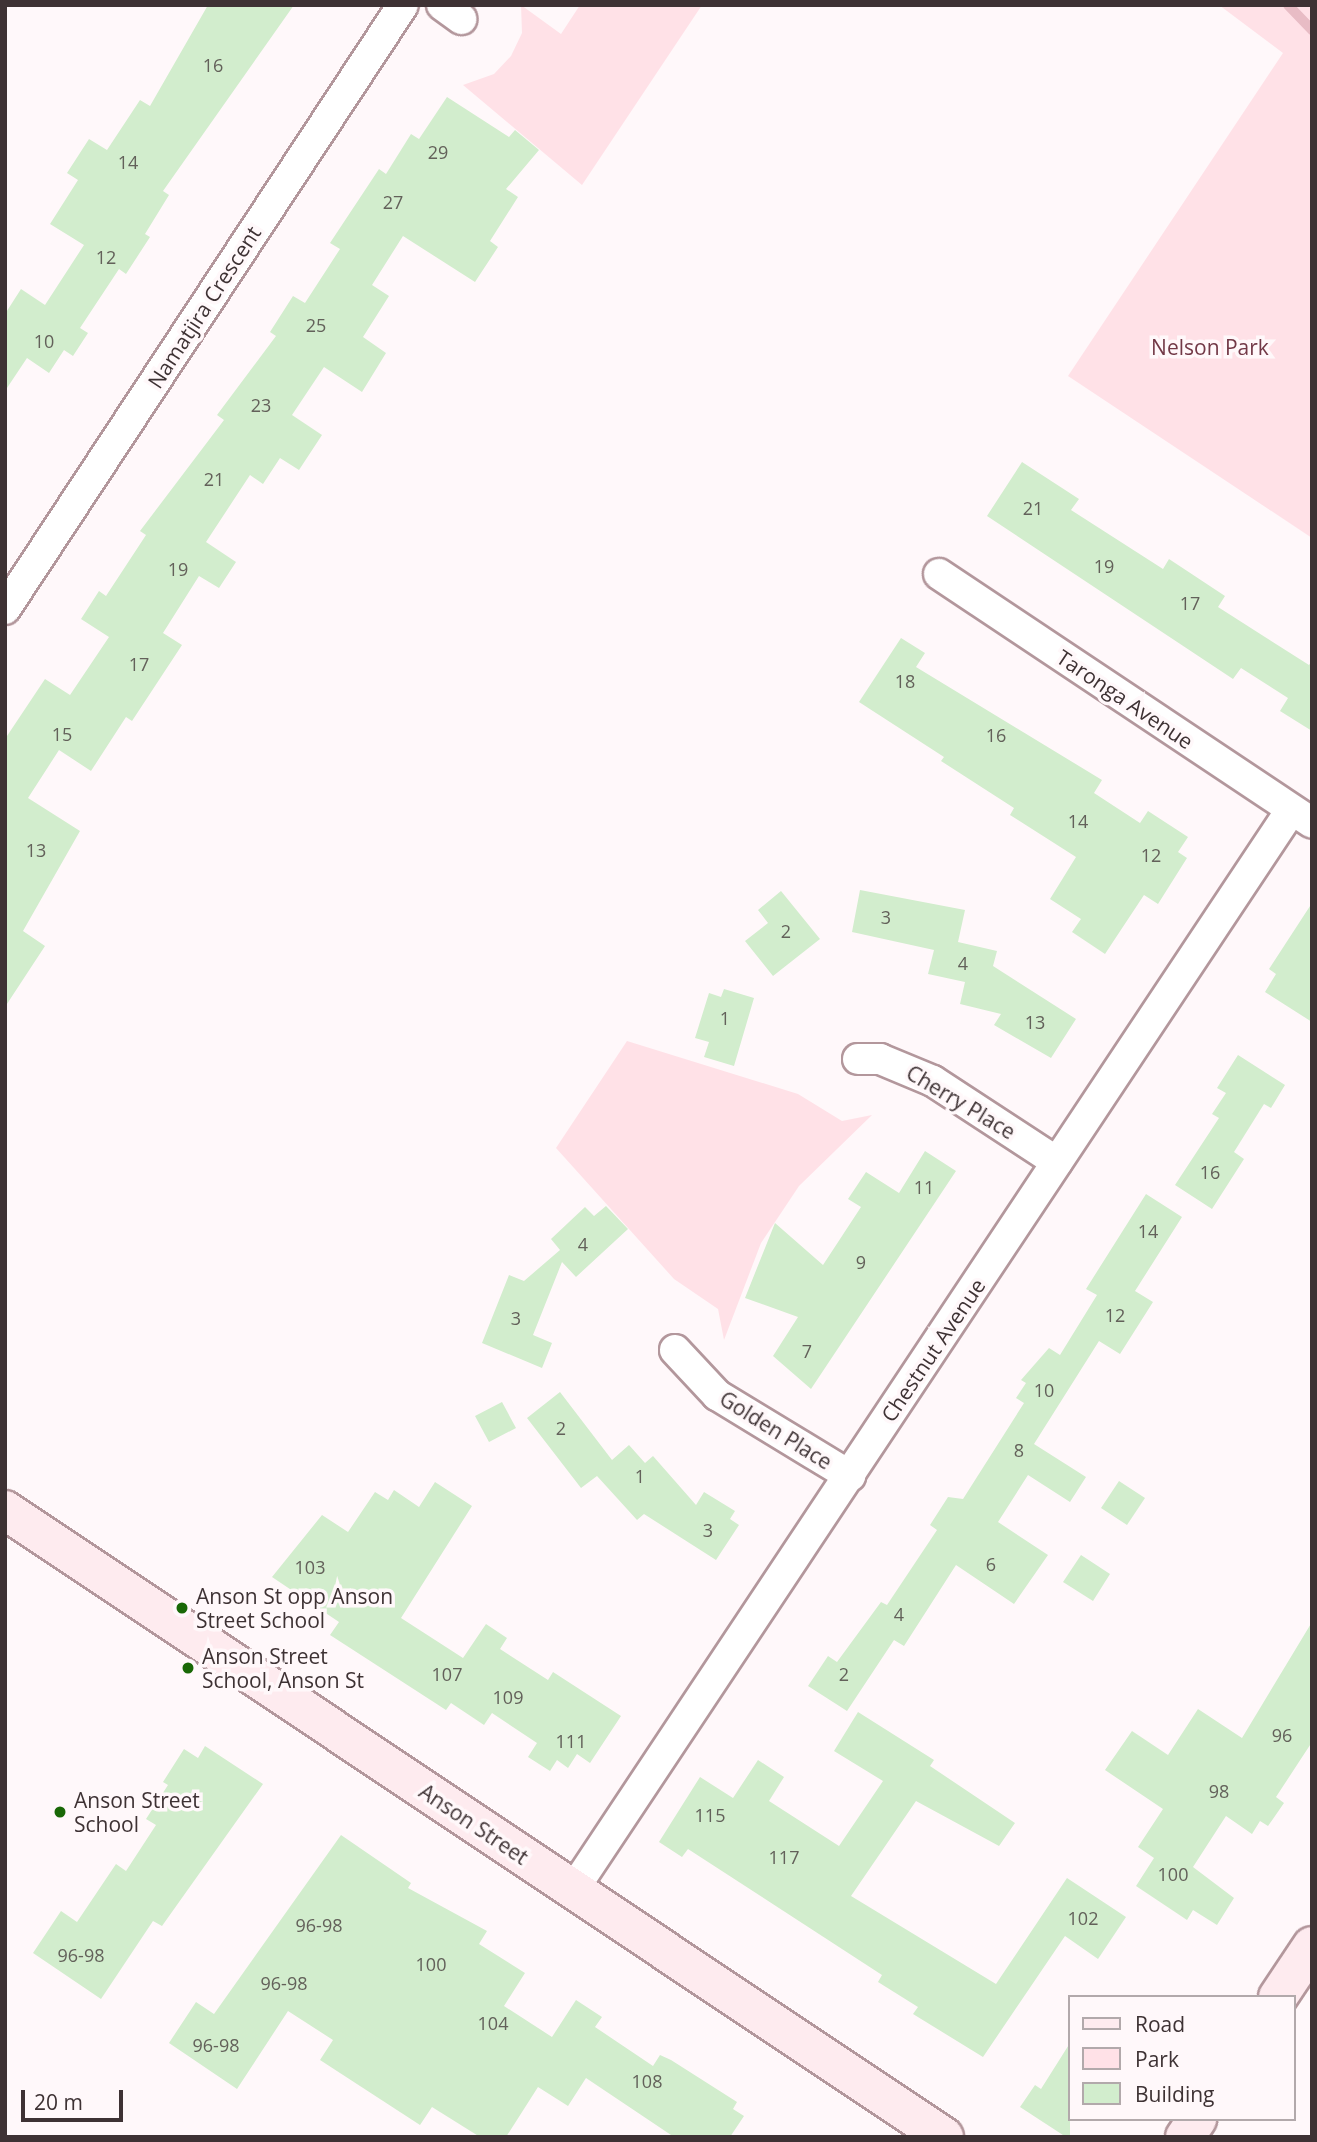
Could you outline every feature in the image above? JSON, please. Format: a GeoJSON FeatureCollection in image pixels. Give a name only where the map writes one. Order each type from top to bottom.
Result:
{"type":"FeatureCollection","features":[{"type":"Feature","properties":{"kind":"street","name":"Namatjira Crescent"},"geometry":{"type":"LineString","coordinates":[[5,609],[403,5]]}},
{"type":"Feature","properties":{"kind":"street","name":"Taronga Avenue"},"geometry":{"type":"LineString","coordinates":[[939,574],[1302,816]]}},
{"type":"Feature","properties":{"kind":"street","name":"Chestnut Avenue"},"geometry":{"type":"LineString","coordinates":[[573,1890],[1057,1162],[1302,816]]}},
{"type":"Feature","properties":{"kind":"street","name":"Cherry Place"},"geometry":{"type":"LineString","coordinates":[[858,1059],[880,1059],[933,1080],[1057,1162]]}},
{"type":"Feature","properties":{"kind":"street","name":"Golden Place"},"geometry":{"type":"LineString","coordinates":[[675,1350],[717,1395],[849,1476]]}},
{"type":"Feature","properties":{"kind":"street","name":"Anson Street"},"geometry":{"type":"LineString","coordinates":[[5,1510],[944,2137]]}},
{"type":"Feature","properties":{"kind":"street"},"geometry":{"type":"LineString","coordinates":[[1279,1995],[1312,1946]]}},
{"type":"Feature","properties":{"kind":"street"},"geometry":{"type":"LineString","coordinates":[[1185,2137],[1195,2121]]}},
{"type":"Feature","properties":{"kind":"green space"},"geometry":{"type":"Polygon","coordinates":[[[521,5],[561,34],[580,5],[702,5],[582,185],[463,85],[494,74],[511,56],[522,33],[521,5]]]}},
{"type":"Feature","properties":{"kind":"green space","name":"Nelson Park"},"geometry":{"type":"Polygon","coordinates":[[[1219,5],[1312,5],[1312,538],[1068,376],[1283,53],[1219,5]]]}},
{"type":"Feature","properties":{"kind":"green space"},"geometry":{"type":"Polygon","coordinates":[[[627,1041],[798,1094],[842,1121],[872,1115],[799,1186],[761,1243],[724,1340],[718,1309],[674,1279],[556,1148],[627,1041]]]}},
{"type":"Feature","properties":{"kind":"building"},"geometry":{"type":"Polygon","coordinates":[[[208,5],[294,5],[163,191],[169,195],[145,234],[150,237],[126,274],[119,269],[80,328],[88,333],[73,356],[64,350],[49,373],[27,358],[5,391],[5,314],[21,289],[45,305],[84,245],[50,224],[78,180],[67,173],[89,139],[107,150],[140,100],[150,106],[208,5]]]}},
{"type":"Feature","properties":{"kind":"building"},"geometry":{"type":"Polygon","coordinates":[[[447,97],[509,137],[515,130],[539,150],[506,189],[518,197],[490,241],[498,247],[475,282],[403,236],[372,285],[389,296],[363,337],[386,353],[362,392],[324,367],[292,415],[322,435],[299,470],[280,458],[263,484],[250,475],[206,542],[236,562],[219,588],[199,576],[163,633],[182,645],[132,721],[126,717],[91,771],[59,750],[28,798],[80,831],[23,931],[45,946],[5,1007],[5,739],[45,679],[70,695],[109,637],[81,619],[99,591],[106,596],[146,535],[140,531],[224,420],[217,415],[276,336],[270,332],[293,296],[305,303],[340,249],[330,243],[379,169],[386,174],[411,134],[419,139],[447,97]]]}},
{"type":"Feature","properties":{"kind":"building"},"geometry":{"type":"Polygon","coordinates":[[[1022,462],[1079,499],[1071,510],[1163,569],[1169,559],[1225,596],[1218,607],[1309,665],[1312,661],[1312,731],[1280,711],[1288,698],[1241,668],[1233,679],[987,516],[1022,462]]]}},
{"type":"Feature","properties":{"kind":"building"},"geometry":{"type":"Polygon","coordinates":[[[901,638],[925,653],[916,667],[1102,780],[1094,793],[1140,823],[1148,811],[1188,837],[1178,852],[1187,858],[1158,904],[1144,895],[1105,954],[1072,932],[1081,919],[1050,899],[1076,857],[1010,815],[1014,808],[941,761],[944,757],[859,702],[901,638]]]}},
{"type":"Feature","properties":{"kind":"building"},"geometry":{"type":"Polygon","coordinates":[[[860,890],[965,910],[958,942],[997,951],[993,966],[1076,1019],[1051,1058],[994,1025],[1001,1014],[960,1004],[965,982],[928,974],[934,950],[852,932],[860,890]]]}},
{"type":"Feature","properties":{"kind":"building"},"geometry":{"type":"Polygon","coordinates":[[[781,891],[820,939],[773,976],[745,941],[768,923],[758,910],[781,891]]]}},
{"type":"Feature","properties":{"kind":"building"},"geometry":{"type":"Polygon","coordinates":[[[1312,903],[1312,1022],[1265,992],[1276,974],[1269,969],[1312,903]]]}},
{"type":"Feature","properties":{"kind":"building"},"geometry":{"type":"Polygon","coordinates":[[[724,989],[754,998],[734,1066],[704,1057],[709,1042],[695,1038],[709,993],[721,997],[724,989]]]}},
{"type":"Feature","properties":{"kind":"building"},"geometry":{"type":"Polygon","coordinates":[[[1238,1055],[1285,1085],[1271,1108],[1264,1104],[1234,1152],[1244,1159],[1212,1209],[1175,1185],[1219,1118],[1212,1114],[1226,1093],[1217,1088],[1238,1055]]]}},
{"type":"Feature","properties":{"kind":"building"},"geometry":{"type":"Polygon","coordinates":[[[925,1151],[956,1171],[811,1389],[773,1356],[798,1317],[745,1298],[775,1223],[823,1265],[861,1207],[848,1199],[866,1172],[899,1193],[925,1151]]]}},
{"type":"Feature","properties":{"kind":"building"},"geometry":{"type":"Polygon","coordinates":[[[1146,1194],[1182,1217],[1135,1291],[1153,1302],[1120,1354],[1099,1341],[1034,1444],[1086,1477],[1070,1502],[1028,1475],[998,1522],[1048,1555],[1014,1604],[956,1565],[904,1646],[894,1640],[847,1711],[808,1686],[828,1656],[837,1662],[881,1602],[887,1605],[937,1530],[930,1525],[948,1497],[963,1499],[1024,1403],[1016,1398],[1026,1383],[1021,1380],[1049,1348],[1060,1355],[1097,1295],[1086,1289],[1146,1194]]]}},
{"type":"Feature","properties":{"kind":"building"},"geometry":{"type":"Polygon","coordinates":[[[606,1206],[628,1229],[576,1277],[562,1262],[533,1335],[552,1343],[542,1368],[482,1343],[509,1275],[524,1281],[560,1250],[551,1239],[585,1207],[594,1216],[606,1206]]]}},
{"type":"Feature","properties":{"kind":"building"},"geometry":{"type":"Polygon","coordinates":[[[560,1392],[612,1460],[629,1445],[645,1463],[653,1456],[696,1505],[704,1492],[735,1511],[730,1519],[739,1525],[716,1560],[644,1514],[637,1520],[597,1476],[581,1488],[527,1418],[560,1392]]]}},
{"type":"Feature","properties":{"kind":"building"},"geometry":{"type":"Polygon","coordinates":[[[502,1402],[516,1428],[489,1442],[475,1416],[502,1402]]]}},
{"type":"Feature","properties":{"kind":"building"},"geometry":{"type":"Polygon","coordinates":[[[1119,1481],[1145,1498],[1127,1525],[1101,1508],[1119,1481]]]}},
{"type":"Feature","properties":{"kind":"building"},"geometry":{"type":"Polygon","coordinates":[[[435,1482],[472,1506],[401,1618],[463,1658],[486,1624],[507,1638],[500,1649],[548,1680],[553,1672],[621,1716],[590,1763],[577,1754],[568,1768],[557,1760],[550,1771],[528,1757],[537,1743],[492,1713],[484,1725],[451,1703],[446,1710],[330,1635],[339,1622],[272,1577],[322,1515],[348,1532],[375,1492],[388,1500],[394,1490],[419,1507],[435,1482]]]}},
{"type":"Feature","properties":{"kind":"building"},"geometry":{"type":"Polygon","coordinates":[[[1081,1555],[1110,1574],[1093,1601],[1063,1582],[1081,1555]]]}},
{"type":"Feature","properties":{"kind":"building"},"geometry":{"type":"Polygon","coordinates":[[[1312,1622],[1312,1742],[1276,1797],[1284,1803],[1268,1826],[1260,1821],[1252,1834],[1226,1816],[1193,1867],[1234,1898],[1217,1925],[1193,1910],[1187,1920],[1136,1886],[1154,1858],[1138,1847],[1163,1809],[1105,1770],[1132,1731],[1168,1755],[1198,1709],[1242,1738],[1312,1622]]]}},
{"type":"Feature","properties":{"kind":"building"},"geometry":{"type":"Polygon","coordinates":[[[858,1712],[934,1760],[930,1766],[1015,1823],[999,1846],[916,1801],[851,1896],[996,1984],[1067,1878],[1126,1917],[1098,1959],[1065,1936],[983,2057],[913,2014],[918,2007],[878,1982],[882,1975],[688,1849],[682,1857],[659,1842],[700,1777],[733,1798],[758,1760],[784,1777],[769,1801],[839,1846],[883,1781],[834,1751],[858,1712]]]}},
{"type":"Feature","properties":{"kind":"building"},"geometry":{"type":"Polygon","coordinates":[[[205,1746],[263,1784],[162,1926],[153,1921],[101,1999],[33,1953],[61,1911],[77,1922],[116,1864],[126,1871],[156,1825],[146,1819],[168,1785],[163,1782],[184,1749],[198,1758],[205,1746]]]}},
{"type":"Feature","properties":{"kind":"building"},"geometry":{"type":"Polygon","coordinates":[[[341,1835],[411,1883],[408,1888],[487,1931],[479,1944],[525,1973],[504,2006],[552,2037],[576,2000],[602,2017],[595,2027],[653,2066],[660,2055],[737,2102],[733,2109],[744,2116],[730,2137],[674,2137],[586,2078],[568,2106],[538,2087],[506,2137],[480,2137],[432,2107],[420,2125],[320,2060],[333,2040],[288,2011],[237,2089],[169,2043],[196,2002],[214,2014],[341,1835]]]}},
{"type":"Feature","properties":{"kind":"building"},"geometry":{"type":"Polygon","coordinates":[[[1068,2046],[1070,2137],[1020,2107],[1035,2085],[1041,2089],[1068,2046]]]}},
{"type":"Feature","properties":{"kind":"waterway"},"geometry":{"type":"LineString","coordinates":[[1288,5],[1312,30]]}},
{"type":"Feature","properties":{"kind":"place","name":"Anson St opp Anson Street School"},"geometry":{"type":"Point","coordinates":[182,1608]}},
{"type":"Feature","properties":{"kind":"place","name":"Anson Street School, Anson St"},"geometry":{"type":"Point","coordinates":[188,1668]}},
{"type":"Feature","properties":{"kind":"place","name":"Anson Street School"},"geometry":{"type":"Point","coordinates":[60,1812]}}]}
